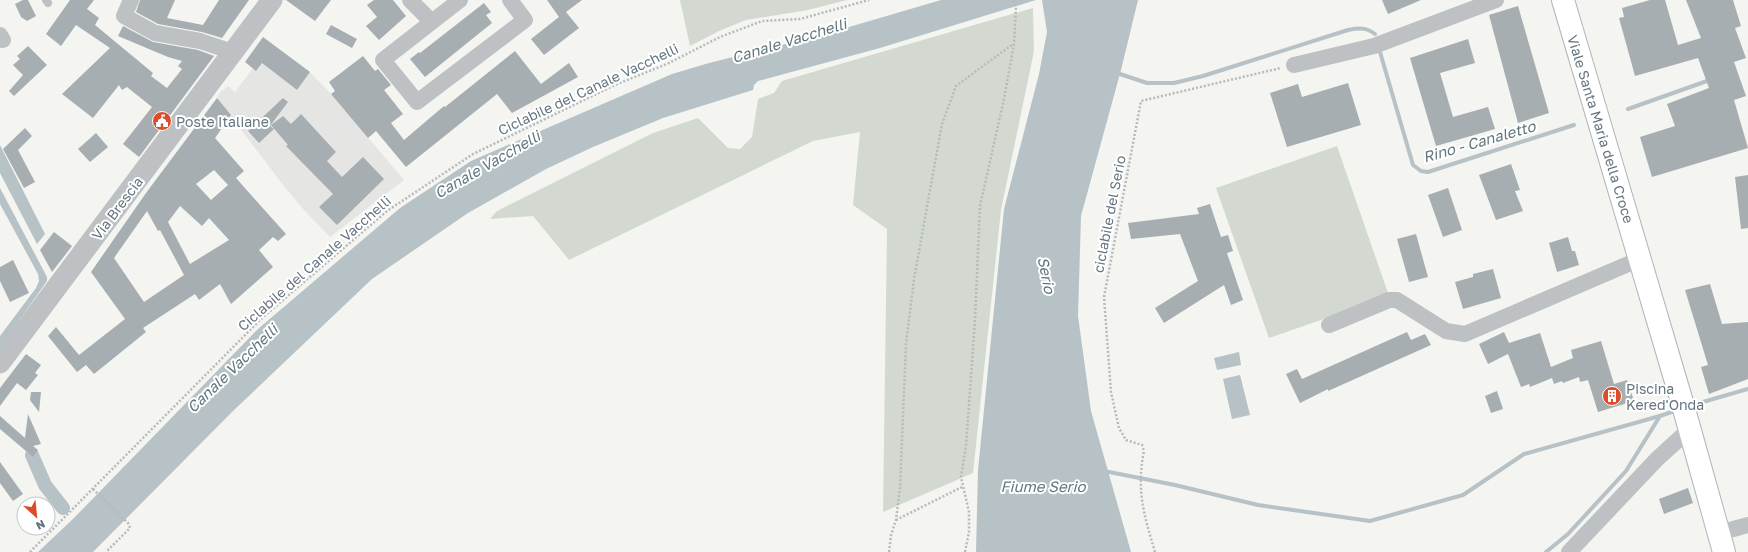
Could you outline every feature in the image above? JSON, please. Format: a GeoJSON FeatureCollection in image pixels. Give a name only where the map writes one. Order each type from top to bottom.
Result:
{"type":"FeatureCollection","features":[{"type":"Feature","properties":{"kind":"main road","name":"Viale Santa Maria della Croce"},"geometry":{"type":"LineString","coordinates":[[1563,0],[1686,415],[1722,543]]}},
{"type":"Feature","properties":{"kind":"street"},"geometry":{"type":"LineString","coordinates":[[131,0],[124,16],[155,33],[200,41],[233,52]]}},
{"type":"Feature","properties":{"kind":"street","name":"Via Brescia"},"geometry":{"type":"LineString","coordinates":[[0,363],[272,0]]}},
{"type":"Feature","properties":{"kind":"street"},"geometry":{"type":"LineString","coordinates":[[410,0],[431,21]]}},
{"type":"Feature","properties":{"kind":"street"},"geometry":{"type":"LineString","coordinates":[[460,0],[431,21],[383,60],[418,102],[525,20],[510,0]]}},
{"type":"Feature","properties":{"kind":"street"},"geometry":{"type":"LineString","coordinates":[[1294,65],[1374,46],[1496,0]]}},
{"type":"Feature","properties":{"kind":"street"},"geometry":{"type":"LineString","coordinates":[[1329,325],[1389,300],[1397,300],[1446,331],[1466,334],[1640,259]]}},
{"type":"Feature","properties":{"kind":"street"},"geometry":{"type":"LineString","coordinates":[[1569,552],[1658,459],[1686,415]]}},
{"type":"Feature","properties":{"kind":"street"},"geometry":{"type":"LineString","coordinates":[[1722,543],[1748,525]]}},
{"type":"Feature","properties":{"kind":"path","name":"Ciclabile del Canale Vacchelli"},"geometry":{"type":"LineString","coordinates":[[30,552],[262,318],[387,211],[473,154],[615,85],[670,63],[720,36],[762,21],[800,19],[869,0]]}},
{"type":"Feature","properties":{"kind":"path"},"geometry":{"type":"LineString","coordinates":[[965,552],[969,532],[969,512],[962,487],[961,477],[966,446],[975,320],[980,206],[1004,99],[1014,44],[1016,6],[1013,0]]}},
{"type":"Feature","properties":{"kind":"path"},"geometry":{"type":"LineString","coordinates":[[889,552],[891,535],[896,520],[900,488],[906,344],[914,279],[942,124],[956,86],[1014,44]]}},
{"type":"Feature","properties":{"kind":"path","name":"ciclabile del Serio"},"geometry":{"type":"LineString","coordinates":[[1155,552],[1143,511],[1140,494],[1144,451],[1142,445],[1126,440],[1119,428],[1111,392],[1104,297],[1140,101],[1294,65]]}},
{"type":"Feature","properties":{"kind":"path"},"geometry":{"type":"LineString","coordinates":[[896,520],[962,487]]}},
{"type":"Feature","properties":{"kind":"path"},"geometry":{"type":"LineString","coordinates":[[93,489],[128,522],[130,528],[106,552]]}},
{"type":"Feature","properties":{"kind":"shaded area"},"geometry":{"type":"Polygon","coordinates":[[[680,0],[847,0],[808,10],[746,20],[719,31],[690,46],[680,0]]]}},
{"type":"Feature","properties":{"kind":"shaded area"},"geometry":{"type":"Polygon","coordinates":[[[1033,8],[1034,51],[1001,210],[973,473],[883,512],[887,229],[853,205],[860,132],[813,141],[569,260],[533,216],[490,219],[497,211],[653,133],[698,118],[728,148],[740,149],[752,137],[758,99],[774,93],[782,81],[1033,8]]]}},
{"type":"Feature","properties":{"kind":"shaded area"},"geometry":{"type":"Polygon","coordinates":[[[262,63],[297,90],[310,72],[331,94],[404,180],[330,237],[304,210],[280,181],[217,98],[220,92],[228,86],[235,92],[253,68],[256,70],[262,63]]]}},
{"type":"Feature","properties":{"kind":"shaded area"},"geometry":{"type":"Polygon","coordinates":[[[1337,146],[1389,296],[1269,338],[1216,188],[1337,146]]]}},
{"type":"Feature","properties":{"kind":"water","name":"Canale Vacchelli"},"geometry":{"type":"Polygon","coordinates":[[[941,0],[1036,0],[880,48],[758,81],[754,85],[753,90],[663,118],[593,147],[546,169],[468,213],[372,279],[233,411],[93,552],[38,552],[74,518],[258,329],[400,208],[471,161],[672,74],[709,63],[822,35],[941,0]]]}},
{"type":"Feature","properties":{"kind":"water","name":"Fiume Serio"},"geometry":{"type":"Polygon","coordinates":[[[1042,0],[1138,0],[1121,70],[1081,216],[1078,316],[1091,411],[1131,552],[976,552],[978,470],[1004,209],[1039,74],[1047,32],[1042,0]]]}},
{"type":"Feature","properties":{"kind":"water"},"geometry":{"type":"Polygon","coordinates":[[[0,145],[45,234],[37,244],[0,173],[0,145]]]}},
{"type":"Feature","properties":{"kind":"water"},"geometry":{"type":"Polygon","coordinates":[[[0,188],[47,277],[47,281],[0,347],[0,336],[36,288],[39,281],[38,274],[0,204],[0,188]]]}},
{"type":"Feature","properties":{"kind":"water"},"geometry":{"type":"Polygon","coordinates":[[[1239,352],[1241,365],[1217,370],[1214,358],[1239,352]]]}},
{"type":"Feature","properties":{"kind":"water"},"geometry":{"type":"Polygon","coordinates":[[[1240,375],[1250,415],[1232,419],[1223,379],[1240,375]]]}},
{"type":"Feature","properties":{"kind":"building"},"geometry":{"type":"Polygon","coordinates":[[[23,0],[28,0],[36,16],[27,21],[21,17],[15,4],[23,0]]]}},
{"type":"Feature","properties":{"kind":"building"},"geometry":{"type":"Polygon","coordinates":[[[70,0],[94,0],[87,9],[99,18],[95,25],[153,73],[151,76],[167,88],[182,69],[178,66],[182,61],[168,57],[118,36],[123,26],[153,42],[198,50],[214,56],[139,157],[123,144],[152,107],[127,87],[122,90],[119,85],[93,118],[62,94],[110,48],[76,25],[61,46],[46,34],[70,0]]]}},
{"type":"Feature","properties":{"kind":"building"},"geometry":{"type":"Polygon","coordinates":[[[140,0],[175,0],[167,18],[203,25],[219,0],[249,0],[222,38],[202,32],[158,24],[136,12],[140,0]]]}},
{"type":"Feature","properties":{"kind":"building"},"geometry":{"type":"Polygon","coordinates":[[[286,0],[331,0],[315,21],[286,0]]]}},
{"type":"Feature","properties":{"kind":"building"},"geometry":{"type":"Polygon","coordinates":[[[374,0],[393,0],[406,16],[379,40],[366,26],[377,17],[367,5],[374,0]]]}},
{"type":"Feature","properties":{"kind":"building"},"geometry":{"type":"Polygon","coordinates":[[[547,0],[582,0],[566,12],[579,28],[544,55],[531,39],[559,17],[547,0]]]}},
{"type":"Feature","properties":{"kind":"building"},"geometry":{"type":"Polygon","coordinates":[[[1382,0],[1421,0],[1388,14],[1382,0]]]}},
{"type":"Feature","properties":{"kind":"building"},"geometry":{"type":"Polygon","coordinates":[[[1650,0],[1665,0],[1678,45],[1701,38],[1686,0],[1733,0],[1741,26],[1735,28],[1746,58],[1734,62],[1746,96],[1734,100],[1748,148],[1652,177],[1640,137],[1675,126],[1667,104],[1709,88],[1698,58],[1635,76],[1619,18],[1624,17],[1622,8],[1650,0]]]}},
{"type":"Feature","properties":{"kind":"building"},"geometry":{"type":"Polygon","coordinates":[[[484,3],[491,12],[486,15],[492,23],[425,77],[410,59],[419,52],[420,53],[484,3]]]}},
{"type":"Feature","properties":{"kind":"building"},"geometry":{"type":"Polygon","coordinates":[[[1518,6],[1549,113],[1518,123],[1489,15],[1518,6]]]}},
{"type":"Feature","properties":{"kind":"building"},"geometry":{"type":"Polygon","coordinates":[[[331,25],[357,39],[352,48],[326,34],[331,25]]]}},
{"type":"Feature","properties":{"kind":"building"},"geometry":{"type":"Polygon","coordinates":[[[263,37],[310,72],[297,90],[262,63],[256,71],[245,62],[263,37]]]}},
{"type":"Feature","properties":{"kind":"building"},"geometry":{"type":"Polygon","coordinates":[[[1468,39],[1475,63],[1440,73],[1453,117],[1488,107],[1495,129],[1436,146],[1410,58],[1468,39]]]}},
{"type":"Feature","properties":{"kind":"building"},"geometry":{"type":"Polygon","coordinates":[[[28,46],[47,65],[14,96],[9,91],[23,75],[13,65],[20,59],[17,56],[28,46]]]}},
{"type":"Feature","properties":{"kind":"building"},"geometry":{"type":"Polygon","coordinates":[[[515,51],[541,84],[569,63],[578,77],[512,113],[497,94],[406,167],[376,131],[368,138],[331,94],[335,91],[329,82],[363,56],[375,71],[378,69],[391,85],[384,90],[403,114],[391,123],[404,140],[444,106],[445,107],[515,51]]]}},
{"type":"Feature","properties":{"kind":"building"},"geometry":{"type":"Polygon","coordinates":[[[1348,83],[1361,125],[1287,147],[1270,93],[1298,84],[1302,97],[1348,83]]]}},
{"type":"Feature","properties":{"kind":"building"},"geometry":{"type":"Polygon","coordinates":[[[217,98],[231,115],[215,138],[244,171],[236,178],[286,234],[278,241],[273,237],[259,250],[273,267],[231,304],[220,284],[199,300],[195,294],[143,328],[146,332],[94,374],[86,365],[77,372],[48,336],[56,327],[79,355],[125,319],[91,272],[146,193],[217,98]],[[214,170],[196,184],[211,200],[228,185],[214,170]],[[180,206],[168,222],[190,264],[229,240],[209,218],[202,226],[180,206]],[[147,211],[114,258],[144,302],[184,275],[160,230],[158,231],[147,211]]]}},
{"type":"Feature","properties":{"kind":"building"},"geometry":{"type":"Polygon","coordinates":[[[283,98],[288,102],[270,126],[274,129],[259,143],[248,131],[283,98]]]}},
{"type":"Feature","properties":{"kind":"building"},"geometry":{"type":"Polygon","coordinates":[[[301,114],[336,152],[327,161],[342,177],[363,157],[384,179],[337,225],[319,207],[333,194],[286,146],[288,145],[271,125],[283,116],[291,124],[301,114]]]}},
{"type":"Feature","properties":{"kind":"building"},"geometry":{"type":"Polygon","coordinates":[[[25,128],[32,136],[18,150],[35,182],[24,188],[3,149],[25,128]]]}},
{"type":"Feature","properties":{"kind":"building"},"geometry":{"type":"Polygon","coordinates":[[[96,133],[108,147],[90,162],[78,149],[96,133]]]}},
{"type":"Feature","properties":{"kind":"building"},"geometry":{"type":"Polygon","coordinates":[[[1511,164],[1520,190],[1515,191],[1523,211],[1496,220],[1479,175],[1511,164]]]}},
{"type":"Feature","properties":{"kind":"building"},"geometry":{"type":"Polygon","coordinates":[[[1748,175],[1748,228],[1741,229],[1735,177],[1748,175]]]}},
{"type":"Feature","properties":{"kind":"building"},"geometry":{"type":"Polygon","coordinates":[[[1448,188],[1462,230],[1443,237],[1428,195],[1448,188]]]}},
{"type":"Feature","properties":{"kind":"building"},"geometry":{"type":"Polygon","coordinates":[[[1210,204],[1221,237],[1228,235],[1233,251],[1227,253],[1243,300],[1231,305],[1224,285],[1164,323],[1155,308],[1198,281],[1180,234],[1131,239],[1128,223],[1199,214],[1197,208],[1210,204]]]}},
{"type":"Feature","properties":{"kind":"building"},"geometry":{"type":"Polygon","coordinates":[[[54,232],[72,246],[52,272],[40,250],[54,232]]]}},
{"type":"Feature","properties":{"kind":"building"},"geometry":{"type":"Polygon","coordinates":[[[1416,234],[1428,277],[1409,282],[1397,239],[1416,234]]]}},
{"type":"Feature","properties":{"kind":"building"},"geometry":{"type":"Polygon","coordinates":[[[1568,237],[1572,251],[1575,251],[1579,265],[1557,272],[1549,243],[1568,237]]]}},
{"type":"Feature","properties":{"kind":"building"},"geometry":{"type":"Polygon","coordinates":[[[13,260],[29,293],[10,302],[0,281],[0,267],[13,260]]]}},
{"type":"Feature","properties":{"kind":"building"},"geometry":{"type":"Polygon","coordinates":[[[1493,269],[1501,298],[1463,309],[1455,282],[1473,277],[1473,274],[1493,269]]]}},
{"type":"Feature","properties":{"kind":"building"},"geometry":{"type":"Polygon","coordinates":[[[1710,284],[1722,324],[1748,322],[1748,379],[1709,394],[1701,367],[1708,365],[1685,290],[1710,284]]]}},
{"type":"Feature","properties":{"kind":"building"},"geometry":{"type":"Polygon","coordinates":[[[1407,332],[1411,340],[1425,334],[1431,345],[1328,391],[1328,389],[1300,403],[1286,374],[1297,369],[1302,379],[1407,332]]]}},
{"type":"Feature","properties":{"kind":"building"},"geometry":{"type":"Polygon","coordinates":[[[1504,332],[1509,343],[1540,333],[1551,367],[1573,358],[1571,350],[1601,341],[1614,384],[1627,380],[1634,401],[1598,412],[1588,380],[1580,382],[1579,377],[1563,383],[1562,381],[1554,384],[1552,378],[1530,387],[1529,384],[1521,387],[1508,354],[1488,364],[1479,344],[1504,332]]]}},
{"type":"Feature","properties":{"kind":"building"},"geometry":{"type":"Polygon","coordinates":[[[26,354],[41,365],[35,373],[38,375],[26,390],[17,383],[0,406],[0,388],[26,354]]]}},
{"type":"Feature","properties":{"kind":"building"},"geometry":{"type":"Polygon","coordinates":[[[1497,391],[1503,409],[1491,413],[1485,396],[1497,391]]]}},
{"type":"Feature","properties":{"kind":"building"},"geometry":{"type":"Polygon","coordinates":[[[31,392],[41,392],[39,412],[30,400],[31,392]]]}},
{"type":"Feature","properties":{"kind":"building"},"geometry":{"type":"Polygon","coordinates":[[[28,414],[41,444],[33,446],[38,450],[33,457],[0,429],[0,416],[25,438],[28,414]]]}},
{"type":"Feature","properties":{"kind":"building"},"geometry":{"type":"Polygon","coordinates":[[[0,462],[23,494],[16,496],[16,499],[13,501],[0,483],[0,462]]]}},
{"type":"Feature","properties":{"kind":"building"},"geometry":{"type":"Polygon","coordinates":[[[1688,488],[1693,503],[1664,514],[1659,499],[1688,488]]]}},
{"type":"Feature","properties":{"kind":"waterway"},"geometry":{"type":"LineString","coordinates":[[1120,74],[1147,83],[1174,83],[1203,76],[1348,30],[1369,30],[1375,34]]}},
{"type":"Feature","properties":{"kind":"waterway","name":"Rino - Canaletto"},"geometry":{"type":"LineString","coordinates":[[1380,52],[1413,165],[1421,171],[1428,172],[1574,125]]}},
{"type":"Feature","properties":{"kind":"waterway","name":"Rino - Canaletto"},"geometry":{"type":"LineString","coordinates":[[1628,109],[1707,81]]}},
{"type":"Feature","properties":{"kind":"waterway"},"geometry":{"type":"LineString","coordinates":[[1689,406],[1748,389]]}},
{"type":"Feature","properties":{"kind":"waterway"},"geometry":{"type":"LineString","coordinates":[[1546,552],[1568,534],[1626,471],[1660,416],[1677,410]]}},
{"type":"Feature","properties":{"kind":"waterway"},"geometry":{"type":"LineString","coordinates":[[1104,471],[1175,485],[1258,505],[1370,521],[1463,495],[1524,454],[1660,416]]}},
{"type":"Feature","properties":{"kind":"waterway"},"geometry":{"type":"LineString","coordinates":[[32,455],[45,485],[63,508]]}},
{"type":"Feature","properties":{"kind":"place","name":"Poste Italiane"},"geometry":{"type":"Point","coordinates":[162,121]}},
{"type":"Feature","properties":{"kind":"place","name":"Piscina Kered'Onda"},"geometry":{"type":"Point","coordinates":[1612,396]}},
{"type":"Feature","properties":{"kind":"water label","name":"Serio"},"geometry":{"type":"Point","coordinates":[1047,275]}}]}
